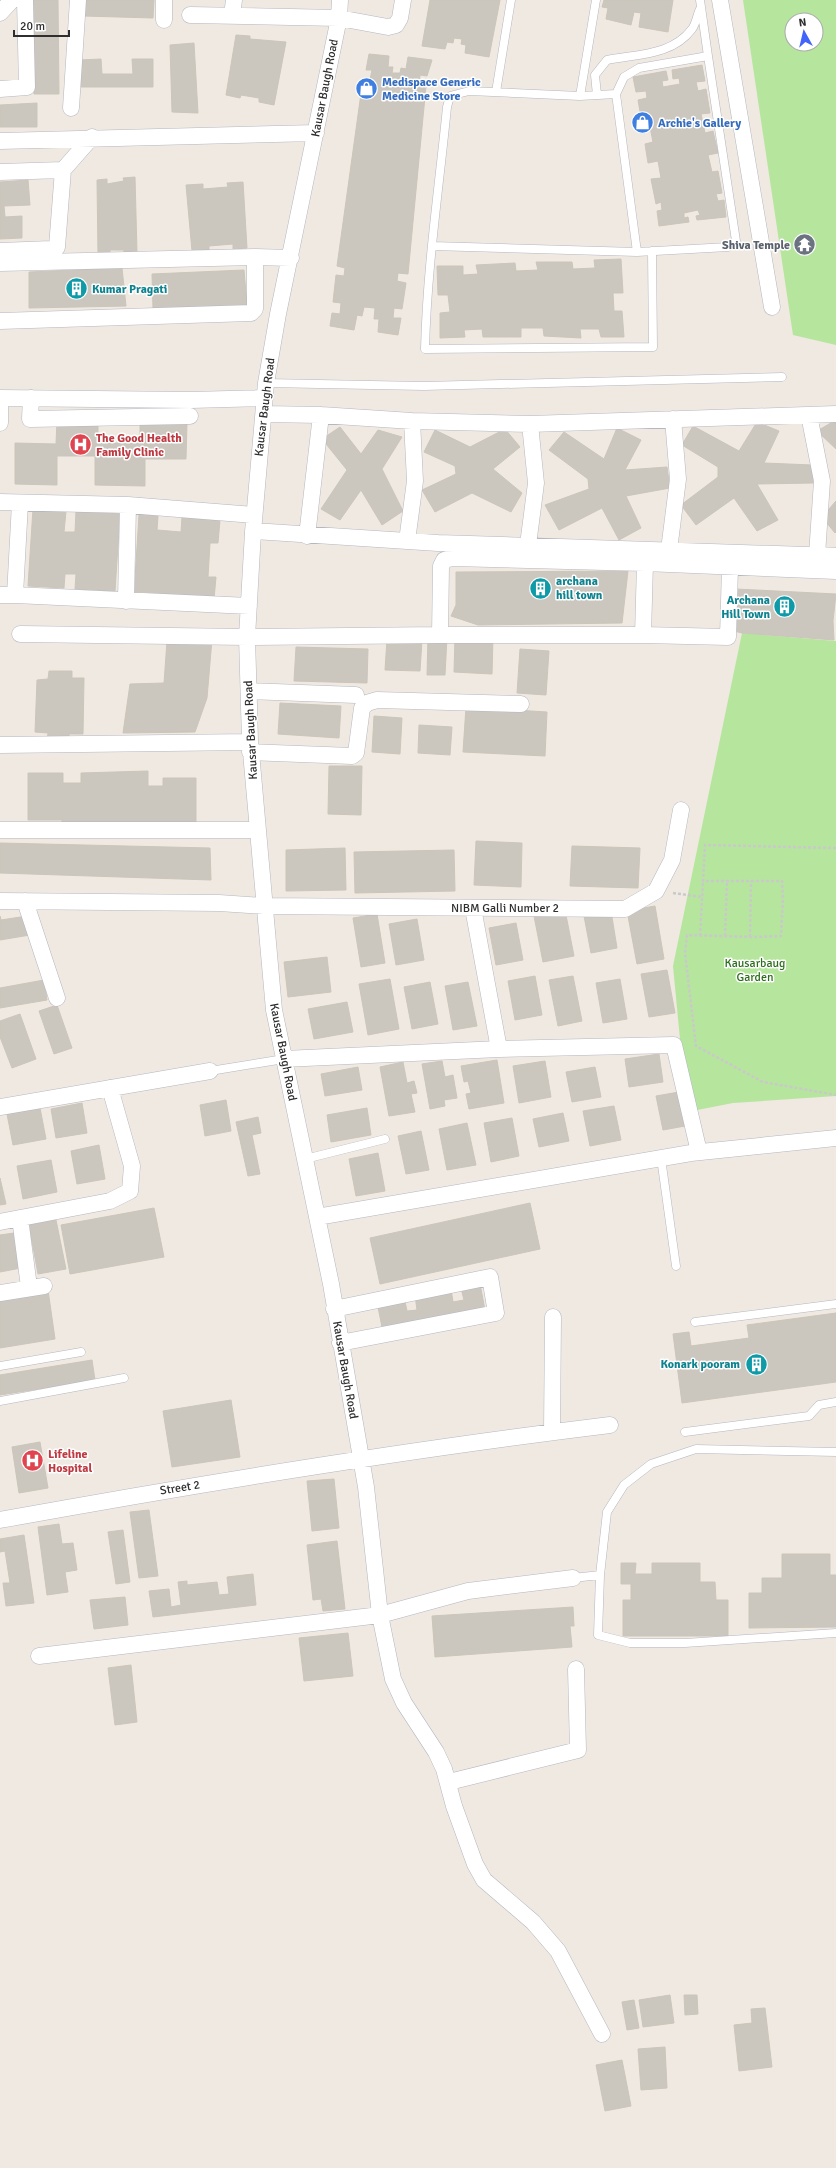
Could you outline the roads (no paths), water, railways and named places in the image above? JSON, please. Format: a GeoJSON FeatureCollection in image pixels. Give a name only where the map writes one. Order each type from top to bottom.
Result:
{"type":"FeatureCollection","features":[{"type":"Feature","properties":{"kind":"street"},"geometry":{"type":"LineString","coordinates":[[0,13],[12,0]]}},
{"type":"Feature","properties":{"kind":"street"},"geometry":{"type":"LineString","coordinates":[[0,89],[27,87],[25,0]]}},
{"type":"Feature","properties":{"kind":"street"},"geometry":{"type":"LineString","coordinates":[[71,108],[78,0]]}},
{"type":"Feature","properties":{"kind":"street"},"geometry":{"type":"LineString","coordinates":[[164,0],[164,20]]}},
{"type":"Feature","properties":{"kind":"street","name":"Kausar Baugh Road"},"geometry":{"type":"LineString","coordinates":[[340,0],[339,18],[291,258],[278,314],[265,399],[254,515],[247,637],[250,747],[274,1010],[331,1284],[334,1310],[361,1458],[380,1615],[393,1679],[404,1703],[436,1752],[449,1782],[454,1806],[470,1849],[484,1880],[533,1922],[558,1951],[602,2034]]}},
{"type":"Feature","properties":{"kind":"street"},"geometry":{"type":"LineString","coordinates":[[190,15],[233,8],[339,18],[388,27],[396,25],[400,18],[403,0]]}},
{"type":"Feature","properties":{"kind":"street"},"geometry":{"type":"LineString","coordinates":[[720,0],[772,307]]}},
{"type":"Feature","properties":{"kind":"street"},"geometry":{"type":"LineString","coordinates":[[0,141],[92,137],[316,133]]}},
{"type":"Feature","properties":{"kind":"street"},"geometry":{"type":"LineString","coordinates":[[0,250],[51,249],[57,247],[63,170],[92,137]]}},
{"type":"Feature","properties":{"kind":"street"},"geometry":{"type":"LineString","coordinates":[[0,172],[63,170]]}},
{"type":"Feature","properties":{"kind":"street"},"geometry":{"type":"LineString","coordinates":[[0,321],[251,313],[255,309],[255,257]]}},
{"type":"Feature","properties":{"kind":"street"},"geometry":{"type":"LineString","coordinates":[[0,263],[255,257],[291,258]]}},
{"type":"Feature","properties":{"kind":"street"},"geometry":{"type":"LineString","coordinates":[[0,423],[0,398],[265,399],[321,415],[412,421],[530,424],[836,414]]}},
{"type":"Feature","properties":{"kind":"street"},"geometry":{"type":"LineString","coordinates":[[31,398],[30,418],[190,416]]}},
{"type":"Feature","properties":{"kind":"street"},"geometry":{"type":"LineString","coordinates":[[120,399],[120,417]]}},
{"type":"Feature","properties":{"kind":"street"},"geometry":{"type":"LineString","coordinates":[[307,536],[321,415]]}},
{"type":"Feature","properties":{"kind":"street"},"geometry":{"type":"LineString","coordinates":[[809,415],[822,480],[817,555]]}},
{"type":"Feature","properties":{"kind":"street"},"geometry":{"type":"LineString","coordinates":[[669,550],[678,479],[673,419]]}},
{"type":"Feature","properties":{"kind":"street"},"geometry":{"type":"LineString","coordinates":[[407,541],[415,481],[412,421]]}},
{"type":"Feature","properties":{"kind":"street"},"geometry":{"type":"LineString","coordinates":[[528,545],[536,483],[530,424]]}},
{"type":"Feature","properties":{"kind":"street"},"geometry":{"type":"LineString","coordinates":[[0,502],[128,505],[254,515]]}},
{"type":"Feature","properties":{"kind":"street"},"geometry":{"type":"LineString","coordinates":[[20,503],[8,595],[249,606]]}},
{"type":"Feature","properties":{"kind":"street"},"geometry":{"type":"LineString","coordinates":[[126,601],[128,505]]}},
{"type":"Feature","properties":{"kind":"street"},"geometry":{"type":"LineString","coordinates":[[253,531],[307,536],[407,541],[836,556]]}},
{"type":"Feature","properties":{"kind":"street"},"geometry":{"type":"LineString","coordinates":[[440,635],[442,566],[444,560],[453,558],[645,563],[836,571]]}},
{"type":"Feature","properties":{"kind":"street"},"geometry":{"type":"LineString","coordinates":[[643,635],[645,563]]}},
{"type":"Feature","properties":{"kind":"street"},"geometry":{"type":"LineString","coordinates":[[20,634],[247,637],[643,635],[728,637],[730,567]]}},
{"type":"Feature","properties":{"kind":"street"},"geometry":{"type":"LineString","coordinates":[[249,691],[356,695]]}},
{"type":"Feature","properties":{"kind":"street"},"geometry":{"type":"LineString","coordinates":[[0,746],[250,747],[352,756],[356,753],[362,708],[377,700],[521,704]]}},
{"type":"Feature","properties":{"kind":"street","name":"NIBM Galli Number 2"},"geometry":{"type":"LineString","coordinates":[[0,901],[219,903],[264,906],[625,909],[656,891],[672,860],[681,810]]}},
{"type":"Feature","properties":{"kind":"street"},"geometry":{"type":"LineString","coordinates":[[0,830],[257,830]]}},
{"type":"Feature","properties":{"kind":"street"},"geometry":{"type":"LineString","coordinates":[[25,901],[57,998]]}},
{"type":"Feature","properties":{"kind":"street"},"geometry":{"type":"LineString","coordinates":[[473,908],[499,1049]]}},
{"type":"Feature","properties":{"kind":"street"},"geometry":{"type":"LineString","coordinates":[[284,1059],[499,1049],[674,1045],[699,1152]]}},
{"type":"Feature","properties":{"kind":"street"},"geometry":{"type":"LineString","coordinates":[[0,1107],[210,1071]]}},
{"type":"Feature","properties":{"kind":"street"},"geometry":{"type":"LineString","coordinates":[[0,1222],[110,1201],[130,1191],[132,1166],[110,1088]]}},
{"type":"Feature","properties":{"kind":"street"},"geometry":{"type":"LineString","coordinates":[[317,1216],[699,1152],[836,1138]]}},
{"type":"Feature","properties":{"kind":"street"},"geometry":{"type":"LineString","coordinates":[[0,1293],[37,1286],[20,1218]]}},
{"type":"Feature","properties":{"kind":"street"},"geometry":{"type":"LineString","coordinates":[[334,1310],[490,1278],[496,1313],[340,1343]]}},
{"type":"Feature","properties":{"kind":"street"},"geometry":{"type":"LineString","coordinates":[[552,1317],[552,1432]]}},
{"type":"Feature","properties":{"kind":"street","name":"Street 2"},"geometry":{"type":"LineString","coordinates":[[0,1520],[145,1493],[361,1458],[610,1425]]}},
{"type":"Feature","properties":{"kind":"street"},"geometry":{"type":"LineString","coordinates":[[39,1656],[380,1615],[468,1591],[573,1578]]}},
{"type":"Feature","properties":{"kind":"street"},"geometry":{"type":"LineString","coordinates":[[449,1782],[578,1750],[576,1669]]}},
{"type":"Feature","properties":{"kind":"lane"},"geometry":{"type":"LineString","coordinates":[[496,92],[511,0]]}},
{"type":"Feature","properties":{"kind":"lane"},"geometry":{"type":"LineString","coordinates":[[580,96],[596,0]]}},
{"type":"Feature","properties":{"kind":"lane"},"geometry":{"type":"LineString","coordinates":[[432,246],[637,252],[728,247],[736,241],[700,4]]}},
{"type":"Feature","properties":{"kind":"lane"},"geometry":{"type":"LineString","coordinates":[[597,95],[595,75],[607,60],[655,53],[673,47],[692,29],[700,4]]}},
{"type":"Feature","properties":{"kind":"lane"},"geometry":{"type":"LineString","coordinates":[[637,252],[616,94],[624,77],[638,68],[708,56]]}},
{"type":"Feature","properties":{"kind":"lane"},"geometry":{"type":"LineString","coordinates":[[616,94],[580,96],[469,91],[450,96],[426,299],[425,349],[653,347],[652,251]]}},
{"type":"Feature","properties":{"kind":"lane"},"geometry":{"type":"LineString","coordinates":[[265,399],[424,386],[782,377]]}},
{"type":"Feature","properties":{"kind":"lane"},"geometry":{"type":"LineString","coordinates":[[210,1071],[284,1059]]}},
{"type":"Feature","properties":{"kind":"lane"},"geometry":{"type":"LineString","coordinates":[[305,1158],[385,1139]]}},
{"type":"Feature","properties":{"kind":"lane"},"geometry":{"type":"LineString","coordinates":[[661,1158],[676,1266]]}},
{"type":"Feature","properties":{"kind":"lane"},"geometry":{"type":"LineString","coordinates":[[695,1322],[836,1304]]}},
{"type":"Feature","properties":{"kind":"lane"},"geometry":{"type":"LineString","coordinates":[[0,1366],[81,1352]]}},
{"type":"Feature","properties":{"kind":"lane"},"geometry":{"type":"LineString","coordinates":[[0,1401],[124,1378]]}},
{"type":"Feature","properties":{"kind":"lane"},"geometry":{"type":"LineString","coordinates":[[686,1432],[809,1416],[819,1405],[836,1402]]}},
{"type":"Feature","properties":{"kind":"lane"},"geometry":{"type":"LineString","coordinates":[[836,1452],[696,1449],[651,1464],[624,1485],[607,1512],[600,1575],[598,1635],[630,1643],[685,1643],[836,1634]]}},
{"type":"Feature","properties":{"kind":"lane"},"geometry":{"type":"LineString","coordinates":[[573,1578],[600,1575]]}},
{"type":"Feature","properties":{"kind":"place","name":"Medispace Generic Medicine Store"},"geometry":{"type":"Point","coordinates":[367,89]}},
{"type":"Feature","properties":{"kind":"place","name":"Archie's Gallery"},"geometry":{"type":"Point","coordinates":[642,123]}},
{"type":"Feature","properties":{"kind":"place","name":"Shiva Temple"},"geometry":{"type":"Point","coordinates":[805,245]}},
{"type":"Feature","properties":{"kind":"place","name":"Kumar Pragati"},"geometry":{"type":"Point","coordinates":[77,289]}},
{"type":"Feature","properties":{"kind":"place","name":"The Good Health Family Clinic"},"geometry":{"type":"Point","coordinates":[81,445]}},
{"type":"Feature","properties":{"kind":"place","name":"archana hill town"},"geometry":{"type":"Point","coordinates":[541,588]}},
{"type":"Feature","properties":{"kind":"place","name":"Archana Hill Town"},"geometry":{"type":"Point","coordinates":[785,607]}},
{"type":"Feature","properties":{"kind":"place","name":"Konark pooram"},"geometry":{"type":"Point","coordinates":[756,1364]}},
{"type":"Feature","properties":{"kind":"place","name":"Lifeline Hospital"},"geometry":{"type":"Point","coordinates":[32,1461]}},
{"type":"Feature","properties":{"kind":"park label","name":"Kausarbaug Garden"},"geometry":{"type":"Point","coordinates":[755,970]}}]}
